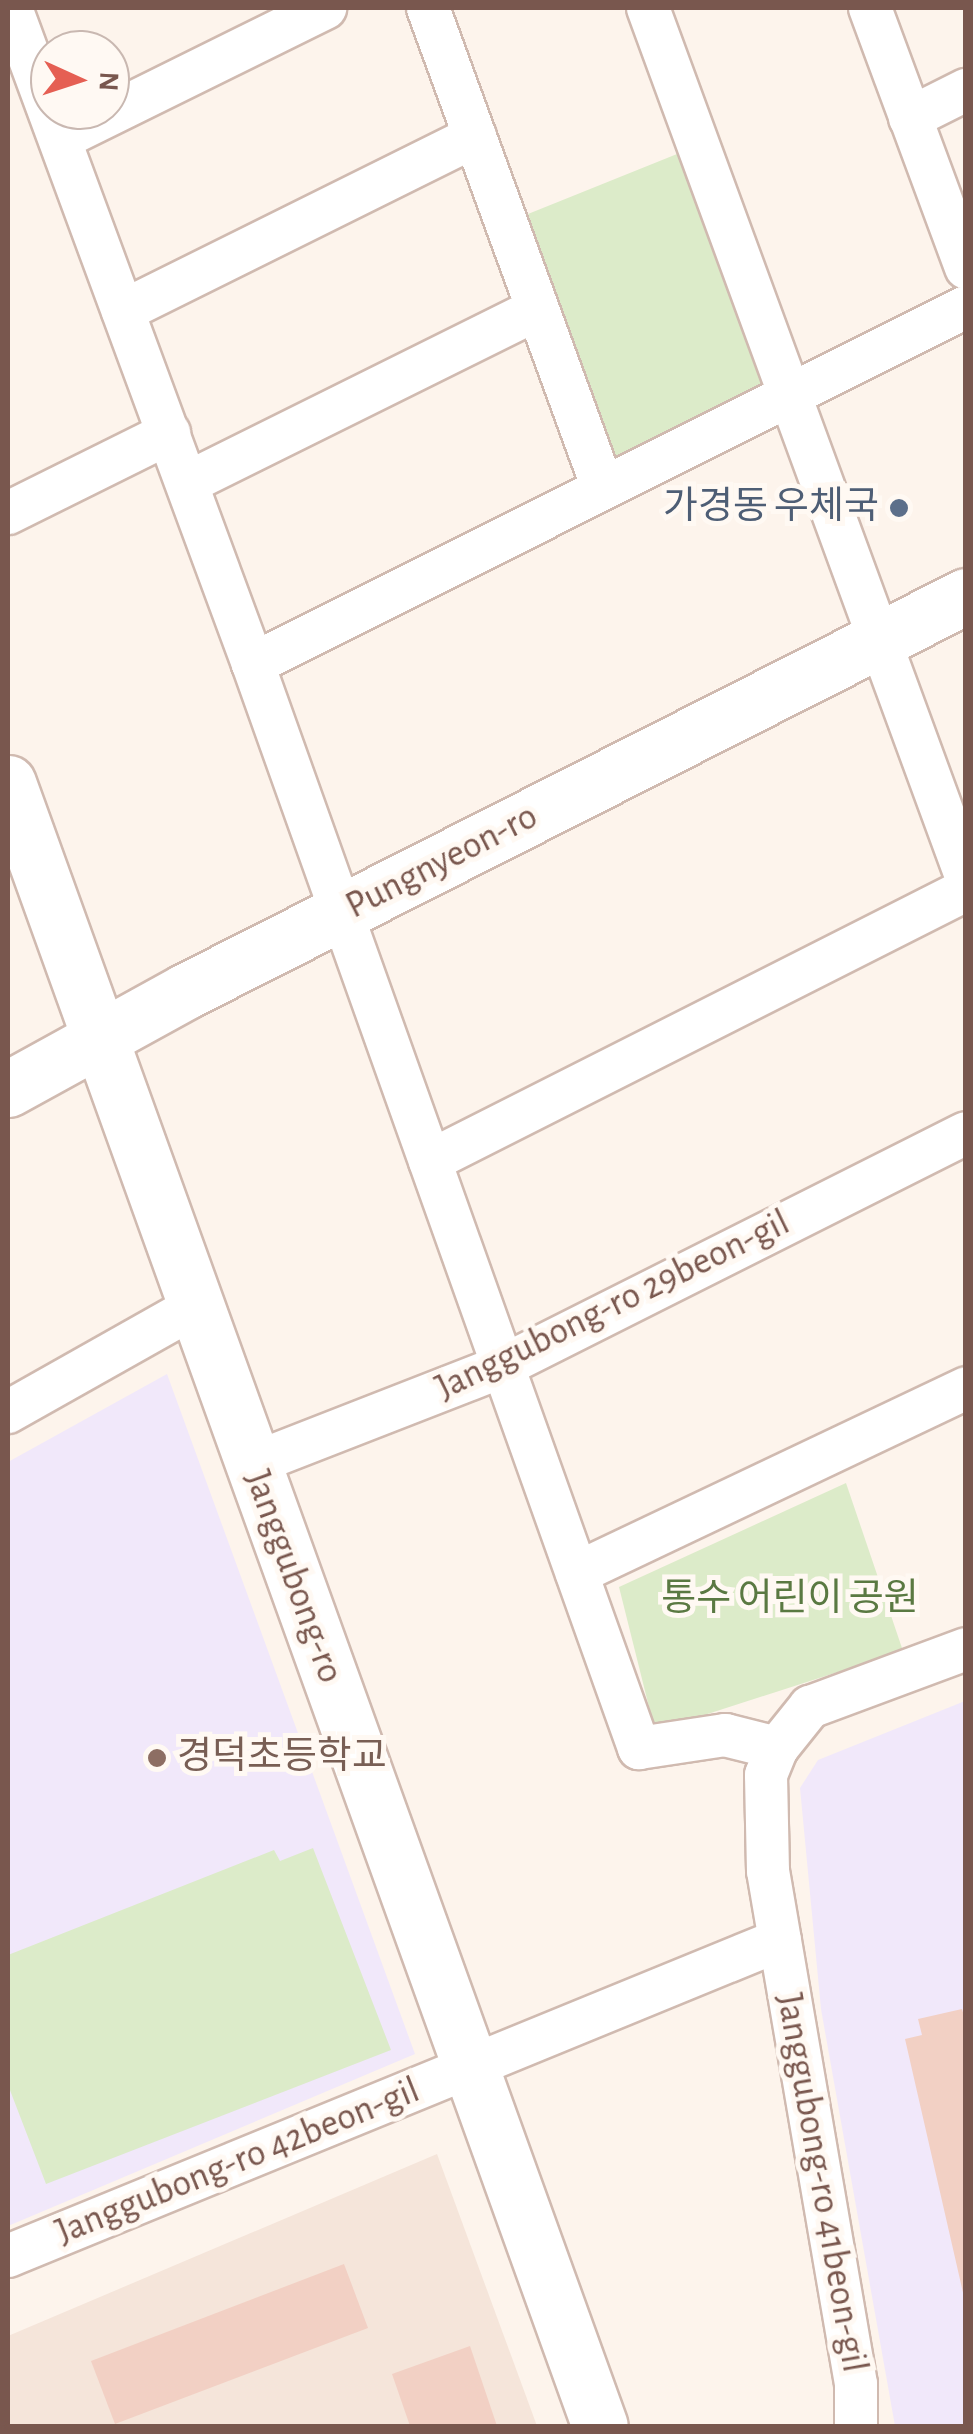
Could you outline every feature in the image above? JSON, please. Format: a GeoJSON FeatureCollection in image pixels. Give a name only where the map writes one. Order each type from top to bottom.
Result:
{"type":"FeatureCollection","features":[{"type":"Feature","properties":{"kind":"street"},"geometry":{"type":"LineString","coordinates":[[11,8],[254,664],[639,1748],[724,1734],[778,1748]]}},
{"type":"Feature","properties":{"kind":"street"},"geometry":{"type":"LineString","coordinates":[[60,140],[325,8]]}},
{"type":"Feature","properties":{"kind":"street"},"geometry":{"type":"LineString","coordinates":[[428,8],[603,488]]}},
{"type":"Feature","properties":{"kind":"street"},"geometry":{"type":"LineString","coordinates":[[648,8],[966,876]]}},
{"type":"Feature","properties":{"kind":"street"},"geometry":{"type":"LineString","coordinates":[[870,8],[966,268]]}},
{"type":"Feature","properties":{"kind":"street"},"geometry":{"type":"LineString","coordinates":[[910,118],[966,90]]}},
{"type":"Feature","properties":{"kind":"street"},"geometry":{"type":"LineString","coordinates":[[123,310],[475,136]]}},
{"type":"Feature","properties":{"kind":"street"},"geometry":{"type":"LineString","coordinates":[[254,664],[966,307]]}},
{"type":"Feature","properties":{"kind":"street"},"geometry":{"type":"LineString","coordinates":[[187,483],[537,309]]}},
{"type":"Feature","properties":{"kind":"street"},"geometry":{"type":"LineString","coordinates":[[8,513],[169,433]]}},
{"type":"Feature","properties":{"kind":"street","name":"Pungnyeon-ro"},"geometry":{"type":"LineString","coordinates":[[8,1089],[342,913],[966,596]]}},
{"type":"Feature","properties":{"kind":"street","name":"Janggubong-ro"},"geometry":{"type":"LineString","coordinates":[[8,783],[600,2426]]}},
{"type":"Feature","properties":{"kind":"street"},"geometry":{"type":"LineString","coordinates":[[430,1161],[966,890]]}},
{"type":"Feature","properties":{"kind":"street","name":"Janggubong-ro 29beon-gil"},"geometry":{"type":"LineString","coordinates":[[252,1464],[503,1366],[966,1132]]}},
{"type":"Feature","properties":{"kind":"street"},"geometry":{"type":"LineString","coordinates":[[8,1412],[196,1306]]}},
{"type":"Feature","properties":{"kind":"street"},"geometry":{"type":"LineString","coordinates":[[577,1574],[966,1388]]}},
{"type":"Feature","properties":{"kind":"street","name":"Janggubong-ro 41beon-gil"},"geometry":{"type":"LineString","coordinates":[[856,2426],[856,2384],[780,1940],[764,1820],[766,1776],[778,1748],[810,1707],[966,1649]]}},
{"type":"Feature","properties":{"kind":"street","name":"Janggubong-ro 41beon-gil"},"geometry":{"type":"LineString","coordinates":[[469,2067],[780,1940]]}},
{"type":"Feature","properties":{"kind":"street","name":"Janggubong-ro 42beon-gil"},"geometry":{"type":"LineString","coordinates":[[8,2256],[469,2067]]}},
{"type":"Feature","properties":{"kind":"shaded area","name":"경덕초등학교"},"geometry":{"type":"Polygon","coordinates":[[[167,1374],[415,2054],[8,2226],[8,1462],[167,1374]]]}},
{"type":"Feature","properties":{"kind":"shaded area"},"geometry":{"type":"Polygon","coordinates":[[[965,1701],[965,2426],[895,2426],[821,2009],[800,1788],[818,1760],[965,1701]]]}},
{"type":"Feature","properties":{"kind":"shaded area"},"geometry":{"type":"Polygon","coordinates":[[[437,2154],[537,2426],[8,2426],[8,2336],[437,2154]]]}},
{"type":"Feature","properties":{"kind":"green space"},"geometry":{"type":"Polygon","coordinates":[[[682,152],[767,390],[615,464],[528,214],[682,152]]]}},
{"type":"Feature","properties":{"kind":"green space","name":"통수 어린이 공원"},"geometry":{"type":"Polygon","coordinates":[[[846,1483],[903,1651],[655,1731],[619,1587],[846,1483]]]}},
{"type":"Feature","properties":{"kind":"green space"},"geometry":{"type":"Polygon","coordinates":[[[313,1848],[391,2050],[46,2184],[8,2085],[8,1955],[274,1850],[280,1861],[313,1848]]]}},
{"type":"Feature","properties":{"kind":"building"},"geometry":{"type":"Polygon","coordinates":[[[962,2009],[966,2023],[964,2297],[905,2039],[922,2035],[918,2019],[962,2009]]]}},
{"type":"Feature","properties":{"kind":"building"},"geometry":{"type":"Polygon","coordinates":[[[344,2264],[368,2328],[115,2424],[91,2361],[344,2264]]]}},
{"type":"Feature","properties":{"kind":"building"},"geometry":{"type":"Polygon","coordinates":[[[470,2346],[497,2426],[410,2426],[392,2374],[470,2346]]]}},
{"type":"Feature","properties":{"kind":"place","name":"가경동 우체국"},"geometry":{"type":"Point","coordinates":[899,508]}},
{"type":"Feature","properties":{"kind":"place","name":"경덕초등학교"},"geometry":{"type":"Point","coordinates":[157,1758]}}]}
